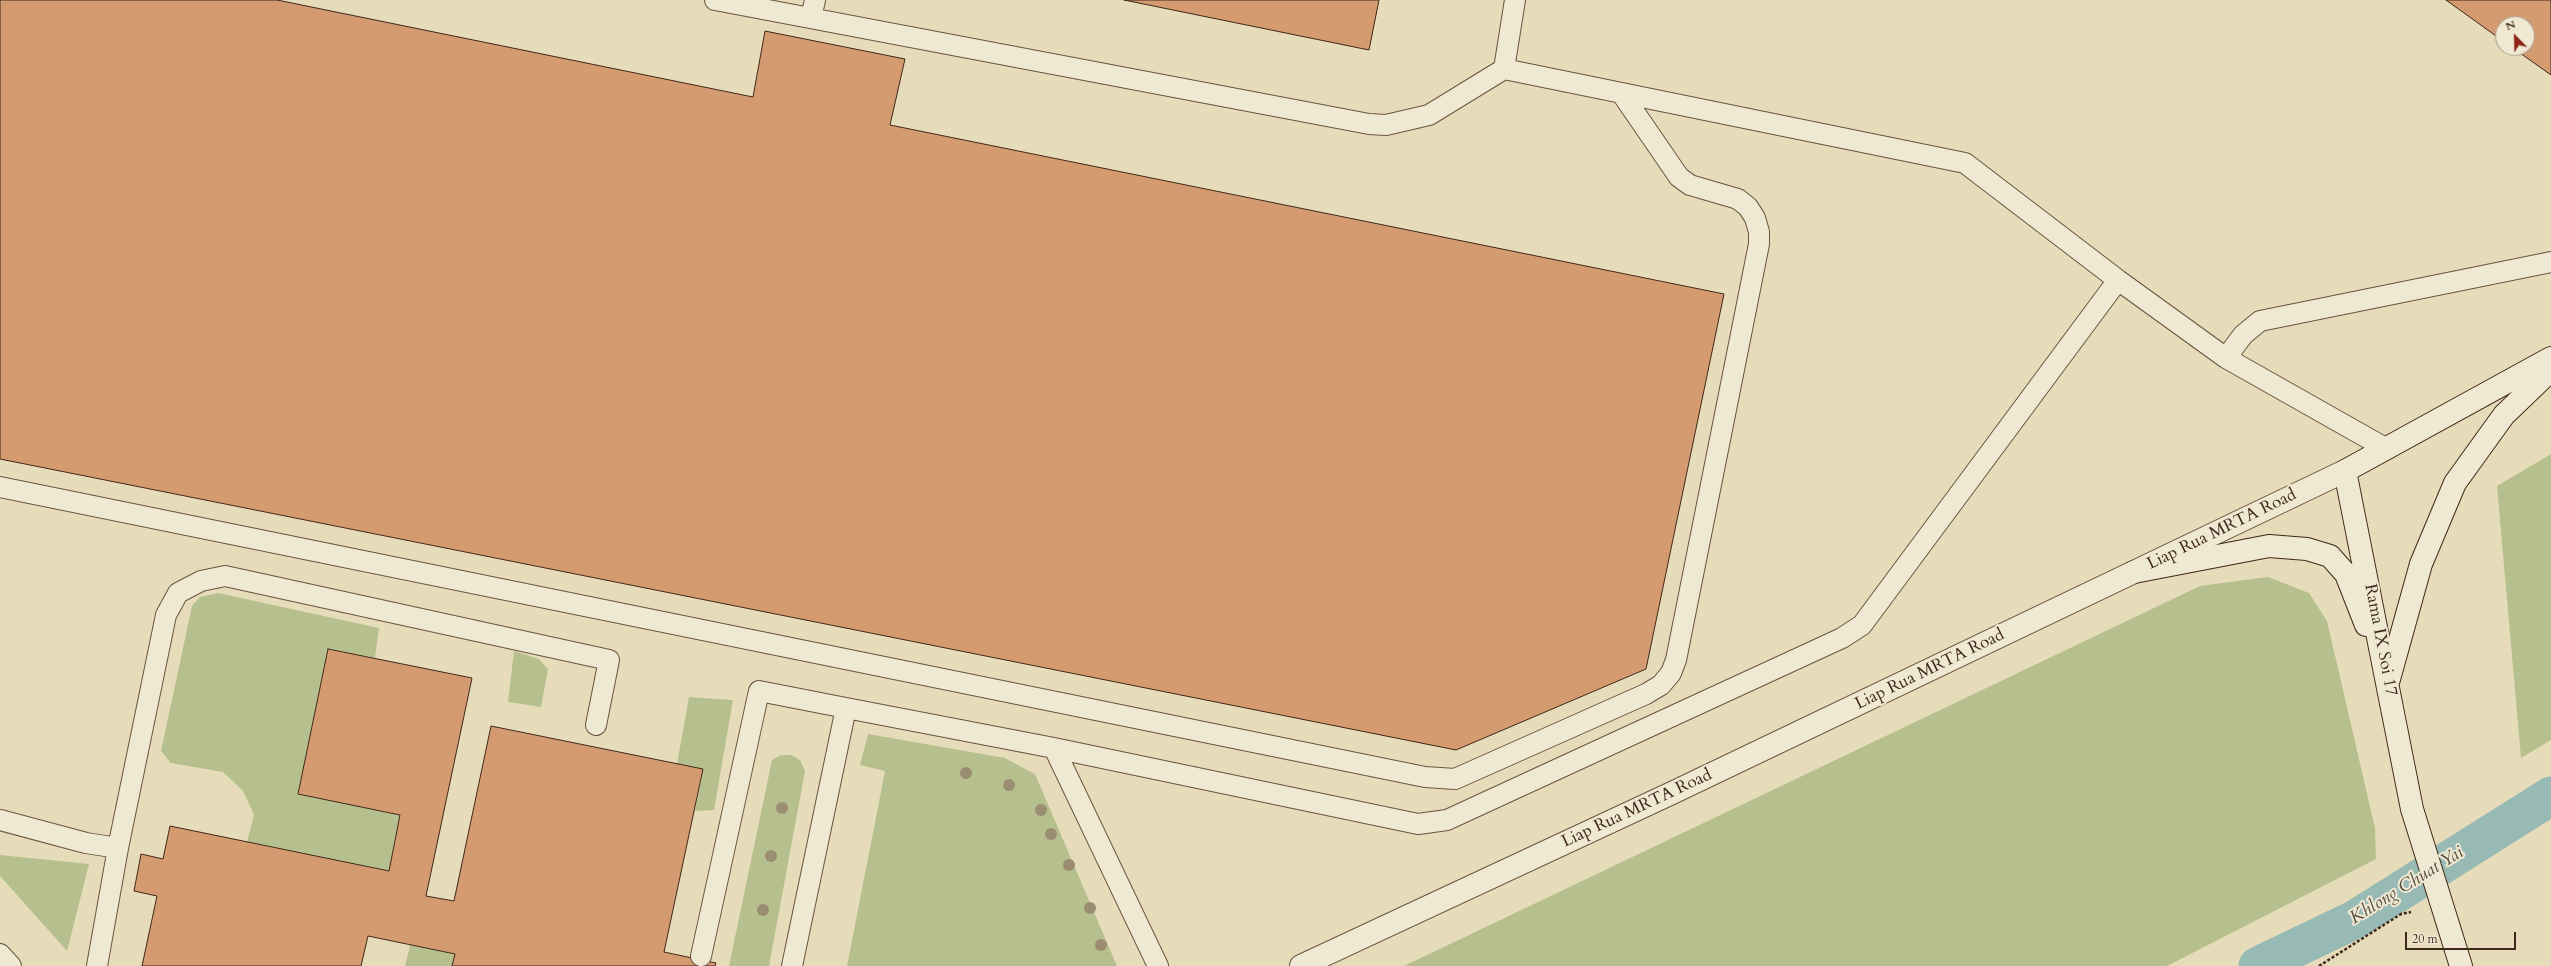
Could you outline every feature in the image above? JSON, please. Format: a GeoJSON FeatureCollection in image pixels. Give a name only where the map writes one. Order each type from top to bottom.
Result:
{"type":"FeatureCollection","features":[{"type":"Feature","properties":{"kind":"street","name":"Liap Rua MRTA Road"},"geometry":{"type":"LineString","coordinates":[[1301,966],[1672,793],[2345,471],[2551,358]]}},
{"type":"Feature","properties":{"kind":"street"},"geometry":{"type":"LineString","coordinates":[[2388,682],[2421,564],[2456,483],[2504,415],[2551,370]]}},
{"type":"Feature","properties":{"kind":"street","name":"Rama IX Soi 17"},"geometry":{"type":"LineString","coordinates":[[2345,471],[2412,809],[2461,966]]}},
{"type":"Feature","properties":{"kind":"street"},"geometry":{"type":"LineString","coordinates":[[2134,572],[2269,546],[2307,549],[2330,556],[2346,574],[2388,682]]}},
{"type":"Feature","properties":{"kind":"lane"},"geometry":{"type":"LineString","coordinates":[[715,0],[813,9],[1369,124],[1407,122],[1429,115],[1504,69],[1965,163],[2118,280],[2226,358],[2387,449]]}},
{"type":"Feature","properties":{"kind":"lane"},"geometry":{"type":"LineString","coordinates":[[1504,69],[1515,0]]}},
{"type":"Feature","properties":{"kind":"lane"},"geometry":{"type":"LineString","coordinates":[[0,487],[1425,777],[1455,779],[1646,694],[1661,685],[1671,673],[1676,660],[1759,244],[1759,232],[1755,218],[1748,207],[1738,199],[1690,185],[1679,177],[1622,94]]}},
{"type":"Feature","properties":{"kind":"lane"},"geometry":{"type":"LineString","coordinates":[[2226,358],[2243,335],[2260,321],[2551,262]]}},
{"type":"Feature","properties":{"kind":"lane"},"geometry":{"type":"LineString","coordinates":[[701,956],[759,692],[1054,748],[1418,824],[1447,820],[1842,638],[1862,625],[2118,280]]}},
{"type":"Feature","properties":{"kind":"lane"},"geometry":{"type":"LineString","coordinates":[[97,966],[118,848],[166,615],[178,593],[201,581],[225,576],[609,660],[596,725]]}},
{"type":"Feature","properties":{"kind":"lane"},"geometry":{"type":"LineString","coordinates":[[792,966],[846,708]]}},
{"type":"Feature","properties":{"kind":"lane"},"geometry":{"type":"LineString","coordinates":[[1054,748],[1158,966]]}},
{"type":"Feature","properties":{"kind":"lane"},"geometry":{"type":"LineString","coordinates":[[0,820],[86,843],[118,848]]}},
{"type":"Feature","properties":{"kind":"lane"},"geometry":{"type":"LineString","coordinates":[[0,954],[11,966]]}},
{"type":"Feature","properties":{"kind":"path"},"geometry":{"type":"LineString","coordinates":[[2319,966],[2401,914],[2418,910]]}},
{"type":"Feature","properties":{"kind":"green space"},"geometry":{"type":"Polygon","coordinates":[[[2551,454],[2551,740],[2521,758],[2497,486],[2551,454]]]}},
{"type":"Feature","properties":{"kind":"green space"},"geometry":{"type":"Polygon","coordinates":[[[2268,577],[2309,593],[2327,621],[2375,828],[2376,859],[2167,966],[1404,966],[2200,586],[2268,577]]]}},
{"type":"Feature","properties":{"kind":"green space"},"geometry":{"type":"Polygon","coordinates":[[[218,593],[379,628],[375,658],[328,649],[298,794],[400,815],[389,871],[247,842],[254,815],[243,791],[223,772],[171,763],[161,751],[192,606],[200,597],[218,593]]]}},
{"type":"Feature","properties":{"kind":"green space"},"geometry":{"type":"Polygon","coordinates":[[[514,651],[539,659],[548,669],[541,707],[508,702],[514,651]]]}},
{"type":"Feature","properties":{"kind":"green space"},"geometry":{"type":"Polygon","coordinates":[[[689,697],[733,700],[714,810],[695,811],[703,769],[677,764],[689,697]]]}},
{"type":"Feature","properties":{"kind":"green space"},"geometry":{"type":"Polygon","coordinates":[[[868,734],[1005,758],[1035,774],[1117,966],[847,966],[885,771],[860,765],[868,734]]]}},
{"type":"Feature","properties":{"kind":"green space"},"geometry":{"type":"Polygon","coordinates":[[[781,755],[791,755],[800,760],[805,771],[769,966],[729,966],[772,760],[781,755]]]}},
{"type":"Feature","properties":{"kind":"green space"},"geometry":{"type":"Polygon","coordinates":[[[0,855],[89,864],[67,951],[0,876],[0,855]]]}},
{"type":"Feature","properties":{"kind":"green space"},"geometry":{"type":"Polygon","coordinates":[[[410,945],[455,954],[452,966],[405,966],[410,945]]]}},
{"type":"Feature","properties":{"kind":"building"},"geometry":{"type":"Polygon","coordinates":[[[0,0],[277,0],[753,97],[765,31],[905,59],[890,125],[1724,294],[1646,669],[1456,750],[0,459],[0,0]]]}},
{"type":"Feature","properties":{"kind":"building"},"geometry":{"type":"Polygon","coordinates":[[[1124,0],[1379,0],[1369,50],[1124,0]]]}},
{"type":"Feature","properties":{"kind":"building"},"geometry":{"type":"Polygon","coordinates":[[[2446,0],[2551,0],[2551,75],[2524,56],[2535,56],[2535,16],[2495,16],[2495,35],[2446,0]]]}},
{"type":"Feature","properties":{"kind":"building"},"geometry":{"type":"Polygon","coordinates":[[[328,649],[472,678],[426,896],[454,901],[491,726],[703,769],[664,952],[716,963],[715,966],[452,966],[455,954],[368,936],[361,966],[142,966],[157,896],[134,891],[141,854],[163,859],[170,826],[389,871],[400,815],[298,794],[328,649]]]}},
{"type":"Feature","properties":{"kind":"waterway","name":"Khlong Chuat Yai"},"geometry":{"type":"LineString","coordinates":[[2258,966],[2356,919],[2551,796]]}}]}
